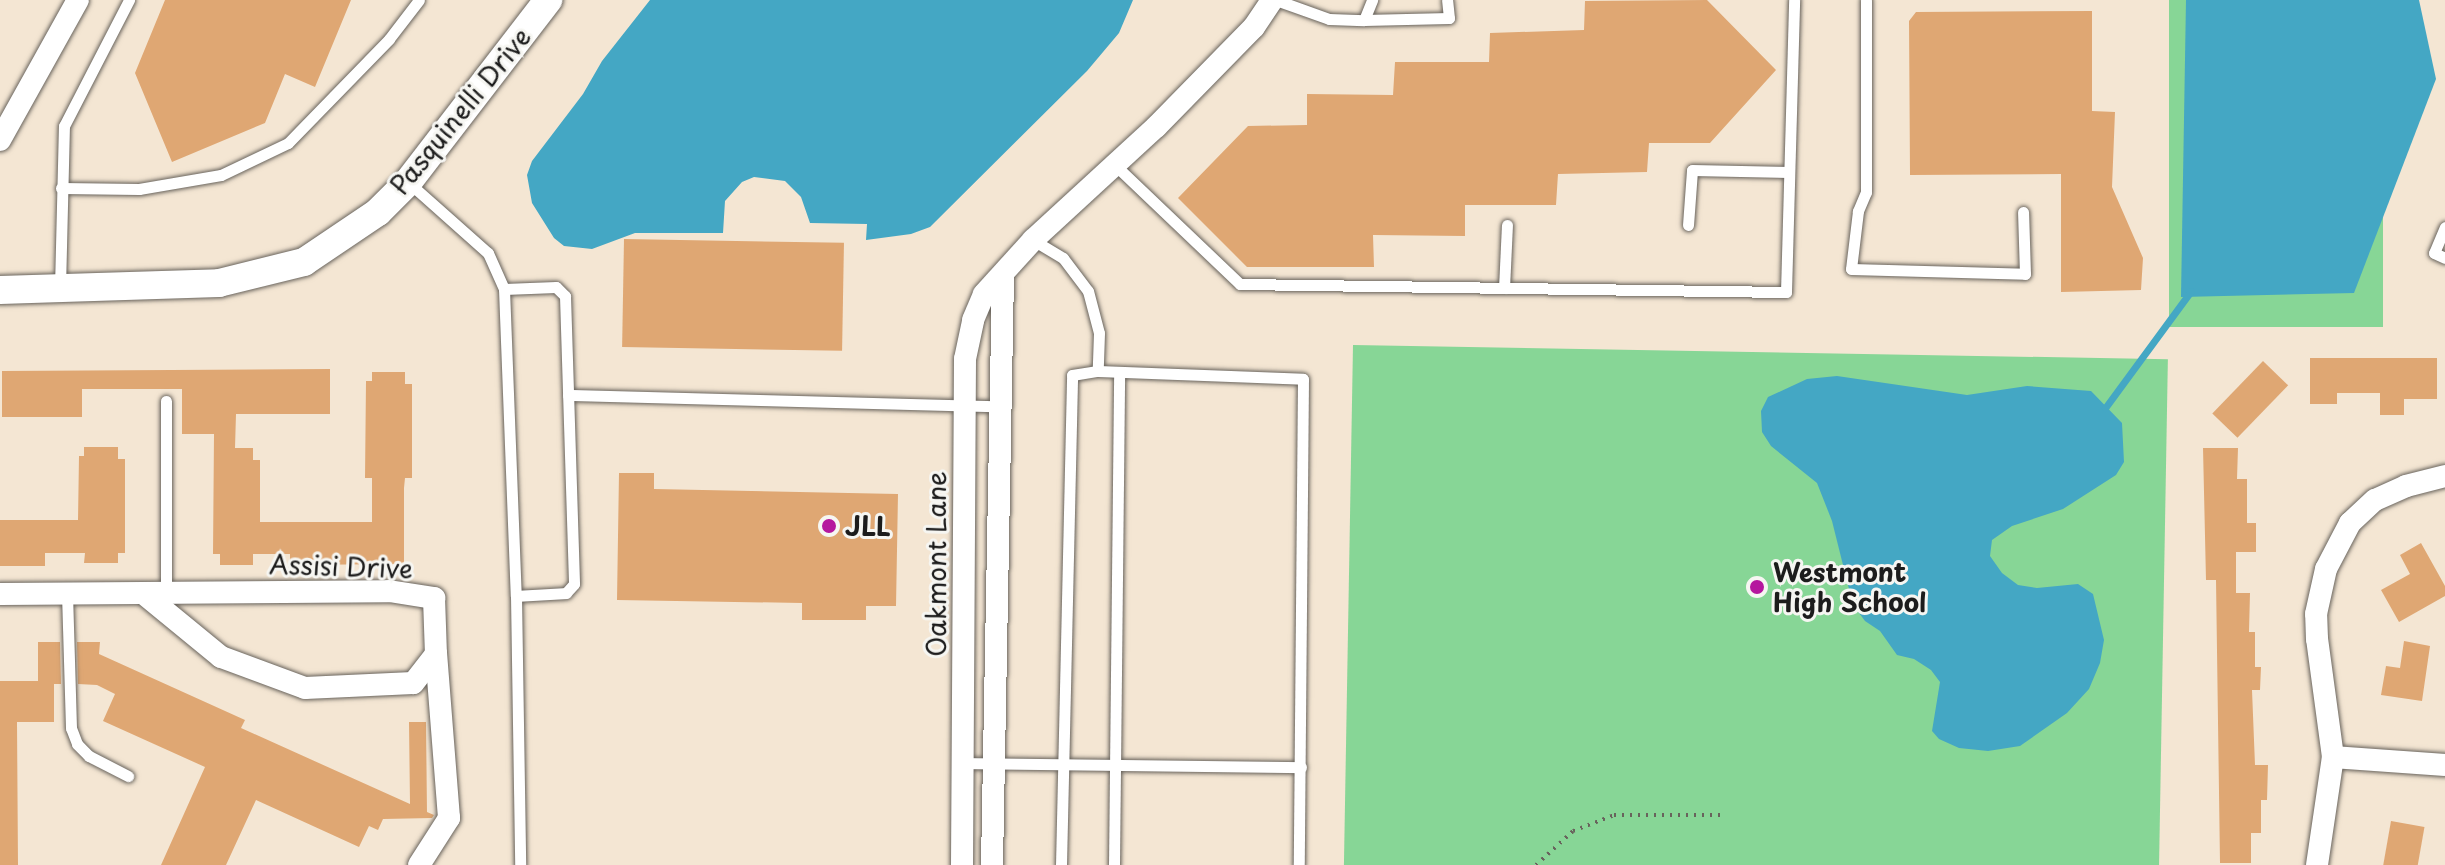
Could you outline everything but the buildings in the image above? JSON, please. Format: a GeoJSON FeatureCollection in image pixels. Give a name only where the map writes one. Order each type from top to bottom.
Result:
{"type":"FeatureCollection","features":[{"type":"Feature","properties":{"kind":"street"},"geometry":{"type":"LineString","coordinates":[[0,140],[78,0]]}},
{"type":"Feature","properties":{"kind":"street","name":"Pasquinelli Drive"},"geometry":{"type":"LineString","coordinates":[[0,290],[219,283],[278,271],[304,262],[378,212],[408,182],[548,0]]}},
{"type":"Feature","properties":{"kind":"street","name":"Oakmont Lane"},"geometry":{"type":"LineString","coordinates":[[962,865],[965,404],[968,339],[984,294],[1033,240],[1116,166],[1236,47],[1274,0]]}},
{"type":"Feature","properties":{"kind":"street"},"geometry":{"type":"LineString","coordinates":[[992,865],[1003,275]]}},
{"type":"Feature","properties":{"kind":"street"},"geometry":{"type":"LineString","coordinates":[[2317,865],[2333,757],[2316,614],[2326,569],[2350,523],[2375,500],[2406,486],[2445,476]]}},
{"type":"Feature","properties":{"kind":"street","name":"Assisi Drive"},"geometry":{"type":"LineString","coordinates":[[0,594],[389,591],[434,598],[436,654]]}},
{"type":"Feature","properties":{"kind":"street"},"geometry":{"type":"LineString","coordinates":[[143,593],[221,657],[305,688],[413,683],[436,654]]}},
{"type":"Feature","properties":{"kind":"street"},"geometry":{"type":"LineString","coordinates":[[419,865],[449,818],[436,654]]}},
{"type":"Feature","properties":{"kind":"street"},"geometry":{"type":"LineString","coordinates":[[2333,757],[2445,765]]}},
{"type":"Feature","properties":{"kind":"lane"},"geometry":{"type":"LineString","coordinates":[[60,288],[64,126],[129,0]]}},
{"type":"Feature","properties":{"kind":"lane"},"geometry":{"type":"LineString","coordinates":[[61,188],[139,189],[221,175],[288,143],[389,39],[419,0]]}},
{"type":"Feature","properties":{"kind":"lane"},"geometry":{"type":"LineString","coordinates":[[1274,0],[1329,19],[1364,20],[1449,18],[1447,0]]}},
{"type":"Feature","properties":{"kind":"lane"},"geometry":{"type":"LineString","coordinates":[[1364,20],[1372,0]]}},
{"type":"Feature","properties":{"kind":"lane"},"geometry":{"type":"LineString","coordinates":[[1116,166],[1240,284],[1786,292],[1794,0]]}},
{"type":"Feature","properties":{"kind":"lane"},"geometry":{"type":"LineString","coordinates":[[1866,0],[1866,192],[1858,211],[1851,269],[2025,274],[2023,212]]}},
{"type":"Feature","properties":{"kind":"lane"},"geometry":{"type":"LineString","coordinates":[[1688,225],[1692,170],[1789,172]]}},
{"type":"Feature","properties":{"kind":"lane"},"geometry":{"type":"LineString","coordinates":[[408,182],[488,253],[504,289],[516,596],[520,865]]}},
{"type":"Feature","properties":{"kind":"lane"},"geometry":{"type":"LineString","coordinates":[[1504,288],[1507,225]]}},
{"type":"Feature","properties":{"kind":"lane"},"geometry":{"type":"LineString","coordinates":[[2445,227],[2434,253],[2445,258]]}},
{"type":"Feature","properties":{"kind":"lane"},"geometry":{"type":"LineString","coordinates":[[1033,240],[1063,258],[1088,291],[1099,333],[1098,371]]}},
{"type":"Feature","properties":{"kind":"lane"},"geometry":{"type":"LineString","coordinates":[[504,289],[556,287],[565,296],[574,584],[566,593],[516,596]]}},
{"type":"Feature","properties":{"kind":"lane"},"geometry":{"type":"LineString","coordinates":[[1061,865],[1072,375],[1098,371],[1303,379],[1299,865]]}},
{"type":"Feature","properties":{"kind":"lane"},"geometry":{"type":"LineString","coordinates":[[1114,865],[1119,374]]}},
{"type":"Feature","properties":{"kind":"lane"},"geometry":{"type":"LineString","coordinates":[[568,395],[999,406]]}},
{"type":"Feature","properties":{"kind":"lane"},"geometry":{"type":"LineString","coordinates":[[166,401],[166,593]]}},
{"type":"Feature","properties":{"kind":"lane"},"geometry":{"type":"LineString","coordinates":[[67,593],[71,728],[77,744],[89,756],[128,776]]}},
{"type":"Feature","properties":{"kind":"lane"},"geometry":{"type":"LineString","coordinates":[[963,763],[1301,767]]}},
{"type":"Feature","properties":{"kind":"path"},"geometry":{"type":"LineString","coordinates":[[1536,865],[1573,831],[1614,815],[1720,815]]}},
{"type":"Feature","properties":{"kind":"green space"},"geometry":{"type":"Polygon","coordinates":[[[2169,0],[2383,0],[2383,327],[2169,327],[2169,0]]]}},
{"type":"Feature","properties":{"kind":"green space","name":"Westmont High School"},"geometry":{"type":"Polygon","coordinates":[[[1353,345],[2168,359],[2159,865],[1344,865],[1353,345]]]}},
{"type":"Feature","properties":{"kind":"water"},"geometry":{"type":"Polygon","coordinates":[[[650,0],[1133,0],[1119,33],[1087,71],[930,227],[911,234],[866,240],[867,224],[810,223],[801,197],[785,181],[754,177],[742,182],[725,201],[723,233],[635,233],[592,249],[564,246],[554,238],[532,203],[527,175],[532,161],[583,94],[602,61],[650,0]]]}},
{"type":"Feature","properties":{"kind":"water"},"geometry":{"type":"Polygon","coordinates":[[[2186,0],[2419,0],[2436,79],[2354,293],[2181,297],[2186,0]]]}},
{"type":"Feature","properties":{"kind":"water"},"geometry":{"type":"Polygon","coordinates":[[[1837,376],[1967,395],[2027,386],[2091,391],[2122,423],[2124,462],[2116,475],[2063,509],[2012,526],[1992,540],[1990,556],[2002,573],[2018,585],[2037,588],[2078,584],[2093,594],[2104,640],[2100,663],[2089,689],[2067,713],[2020,746],[1988,751],[1959,748],[1939,739],[1932,731],[1940,682],[1931,670],[1914,659],[1897,655],[1880,631],[1865,621],[1853,605],[1832,521],[1817,483],[1771,446],[1762,432],[1761,411],[1768,397],[1807,379],[1837,376]]]}},
{"type":"Feature","properties":{"kind":"waterway"},"geometry":{"type":"LineString","coordinates":[[2105,408],[2191,291]]}},
{"type":"Feature","properties":{"kind":"place","name":"JLL"},"geometry":{"type":"Point","coordinates":[829,526]}},
{"type":"Feature","properties":{"kind":"place","name":"Westmont High School"},"geometry":{"type":"Point","coordinates":[1757,587]}}]}
